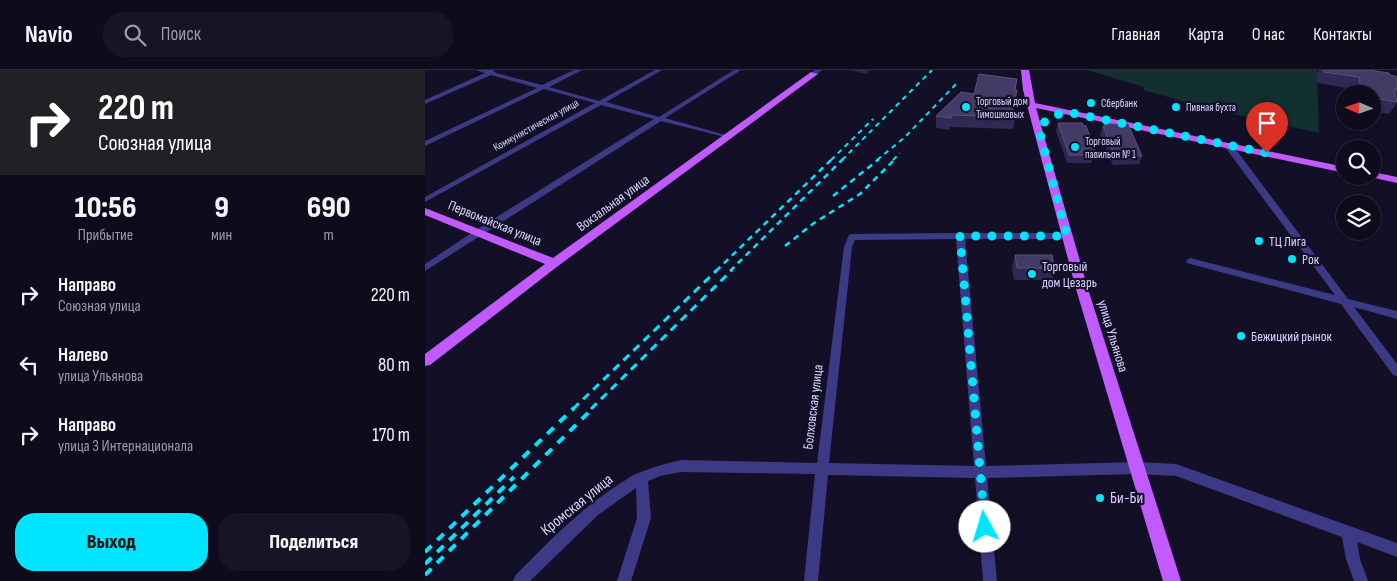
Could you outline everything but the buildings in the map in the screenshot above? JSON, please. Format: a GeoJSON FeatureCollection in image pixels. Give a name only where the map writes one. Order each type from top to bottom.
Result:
{"type":"FeatureCollection","features":[{"type":"Feature","properties":{"kind":"main road","name":"улица Ульянова"},"geometry":{"type":"LineString","coordinates":[[1025,70],[1026,87],[1031,105],[1044,123],[1067,236],[1172,581]]}},
{"type":"Feature","properties":{"kind":"main road","name":"Вокзальная улица"},"geometry":{"type":"LineString","coordinates":[[425,361],[554,263],[816,72]]}},
{"type":"Feature","properties":{"kind":"main road"},"geometry":{"type":"LineString","coordinates":[[1031,105],[1336,168]]}},
{"type":"Feature","properties":{"kind":"main road"},"geometry":{"type":"LineString","coordinates":[[1044,123],[1067,112]]}},
{"type":"Feature","properties":{"kind":"main road"},"geometry":{"type":"LineString","coordinates":[[1381,177],[1397,180]]}},
{"type":"Feature","properties":{"kind":"main road","name":"Первомайская улица"},"geometry":{"type":"LineString","coordinates":[[425,211],[554,263]]}},
{"type":"Feature","properties":{"kind":"street"},"geometry":{"type":"LineString","coordinates":[[479,70],[494,72],[727,137]]}},
{"type":"Feature","properties":{"kind":"street"},"geometry":{"type":"LineString","coordinates":[[425,144],[579,70]]}},
{"type":"Feature","properties":{"kind":"street","name":"Коммунистическая улица"},"geometry":{"type":"LineString","coordinates":[[425,200],[659,70]]}},
{"type":"Feature","properties":{"kind":"street"},"geometry":{"type":"LineString","coordinates":[[425,268],[737,70]]}},
{"type":"Feature","properties":{"kind":"street"},"geometry":{"type":"LineString","coordinates":[[425,102],[494,72]]}},
{"type":"Feature","properties":{"kind":"street"},"geometry":{"type":"LineString","coordinates":[[1228,145],[1397,372]]}},
{"type":"Feature","properties":{"kind":"street"},"geometry":{"type":"LineString","coordinates":[[990,581],[979,472],[960,236],[1067,236]]}},
{"type":"Feature","properties":{"kind":"street","name":"Болховская улица"},"geometry":{"type":"LineString","coordinates":[[811,581],[822,469],[849,246],[852,237],[960,236]]}},
{"type":"Feature","properties":{"kind":"street"},"geometry":{"type":"LineString","coordinates":[[1190,261],[1397,315]]}},
{"type":"Feature","properties":{"kind":"street","name":"Кромская улица"},"geometry":{"type":"LineString","coordinates":[[520,581],[556,544],[585,519],[642,477],[665,468],[681,466],[979,472],[1137,468],[1176,470],[1397,550]]}},
{"type":"Feature","properties":{"kind":"street"},"geometry":{"type":"LineString","coordinates":[[624,581],[643,518],[642,477]]}},
{"type":"Feature","properties":{"kind":"street"},"geometry":{"type":"LineString","coordinates":[[1349,532],[1353,559],[1361,581]]}},
{"type":"Feature","properties":{"kind":"green space"},"geometry":{"type":"Polygon","coordinates":[[[1087,70],[1317,70],[1319,133],[1211,109],[1143,90],[1144,87],[1087,70]]]}},
{"type":"Feature","properties":{"kind":"railway"},"geometry":{"type":"LineString","coordinates":[[843,159],[932,70]]}},
{"type":"Feature","properties":{"kind":"railway"},"geometry":{"type":"LineString","coordinates":[[877,160],[904,138],[957,83]]}},
{"type":"Feature","properties":{"kind":"railway"},"geometry":{"type":"LineString","coordinates":[[831,160],[873,119]]}},
{"type":"Feature","properties":{"kind":"railway"},"geometry":{"type":"LineString","coordinates":[[893,160],[900,153]]}},
{"type":"Feature","properties":{"kind":"railway"},"geometry":{"type":"LineString","coordinates":[[716,271],[832,159]]}},
{"type":"Feature","properties":{"kind":"railway"},"geometry":{"type":"LineString","coordinates":[[730,271],[843,159]]}},
{"type":"Feature","properties":{"kind":"railway"},"geometry":{"type":"LineString","coordinates":[[833,196],[879,159]]}},
{"type":"Feature","properties":{"kind":"railway"},"geometry":{"type":"LineString","coordinates":[[785,246],[814,223],[860,194],[895,159]]}},
{"type":"Feature","properties":{"kind":"railway"},"geometry":{"type":"LineString","coordinates":[[573,409],[717,270]]}},
{"type":"Feature","properties":{"kind":"railway"},"geometry":{"type":"LineString","coordinates":[[591,409],[732,270]]}},
{"type":"Feature","properties":{"kind":"railway"},"geometry":{"type":"LineString","coordinates":[[425,552],[574,408]]}},
{"type":"Feature","properties":{"kind":"railway"},"geometry":{"type":"LineString","coordinates":[[425,575],[593,408]]}},
{"type":"Feature","properties":{"kind":"railway"},"geometry":{"type":"LineString","coordinates":[[425,564],[514,477]]}},
{"type":"Feature","properties":{"kind":"place","name":"Сбербанк"},"geometry":{"type":"Point","coordinates":[1091,103]}},
{"type":"Feature","properties":{"kind":"place","name":"Торговый дом Тимошковых"},"geometry":{"type":"Point","coordinates":[966,107]}},
{"type":"Feature","properties":{"kind":"place","name":"Пивная бухта"},"geometry":{"type":"Point","coordinates":[1176,107]}},
{"type":"Feature","properties":{"kind":"place","name":"Торговый павильон № 1"},"geometry":{"type":"Point","coordinates":[1075,147]}},
{"type":"Feature","properties":{"kind":"place","name":"ТЦ Лига"},"geometry":{"type":"Point","coordinates":[1259,241]}},
{"type":"Feature","properties":{"kind":"place","name":"Рок"},"geometry":{"type":"Point","coordinates":[1292,259]}},
{"type":"Feature","properties":{"kind":"place","name":"Торговый дом Цезарь"},"geometry":{"type":"Point","coordinates":[1032,274]}},
{"type":"Feature","properties":{"kind":"place","name":"Бежицкий рынок"},"geometry":{"type":"Point","coordinates":[1241,336]}},
{"type":"Feature","properties":{"kind":"place","name":"Би-Би"},"geometry":{"type":"Point","coordinates":[1100,498]}},
{"type":"Feature","properties":{"kind":"route"},"geometry":{"type":"LineString","coordinates":[[985,527],[960,236],[1067,236],[1039,130],[1041,124],[1049,118],[1067,112],[1267,153]]}}]}
